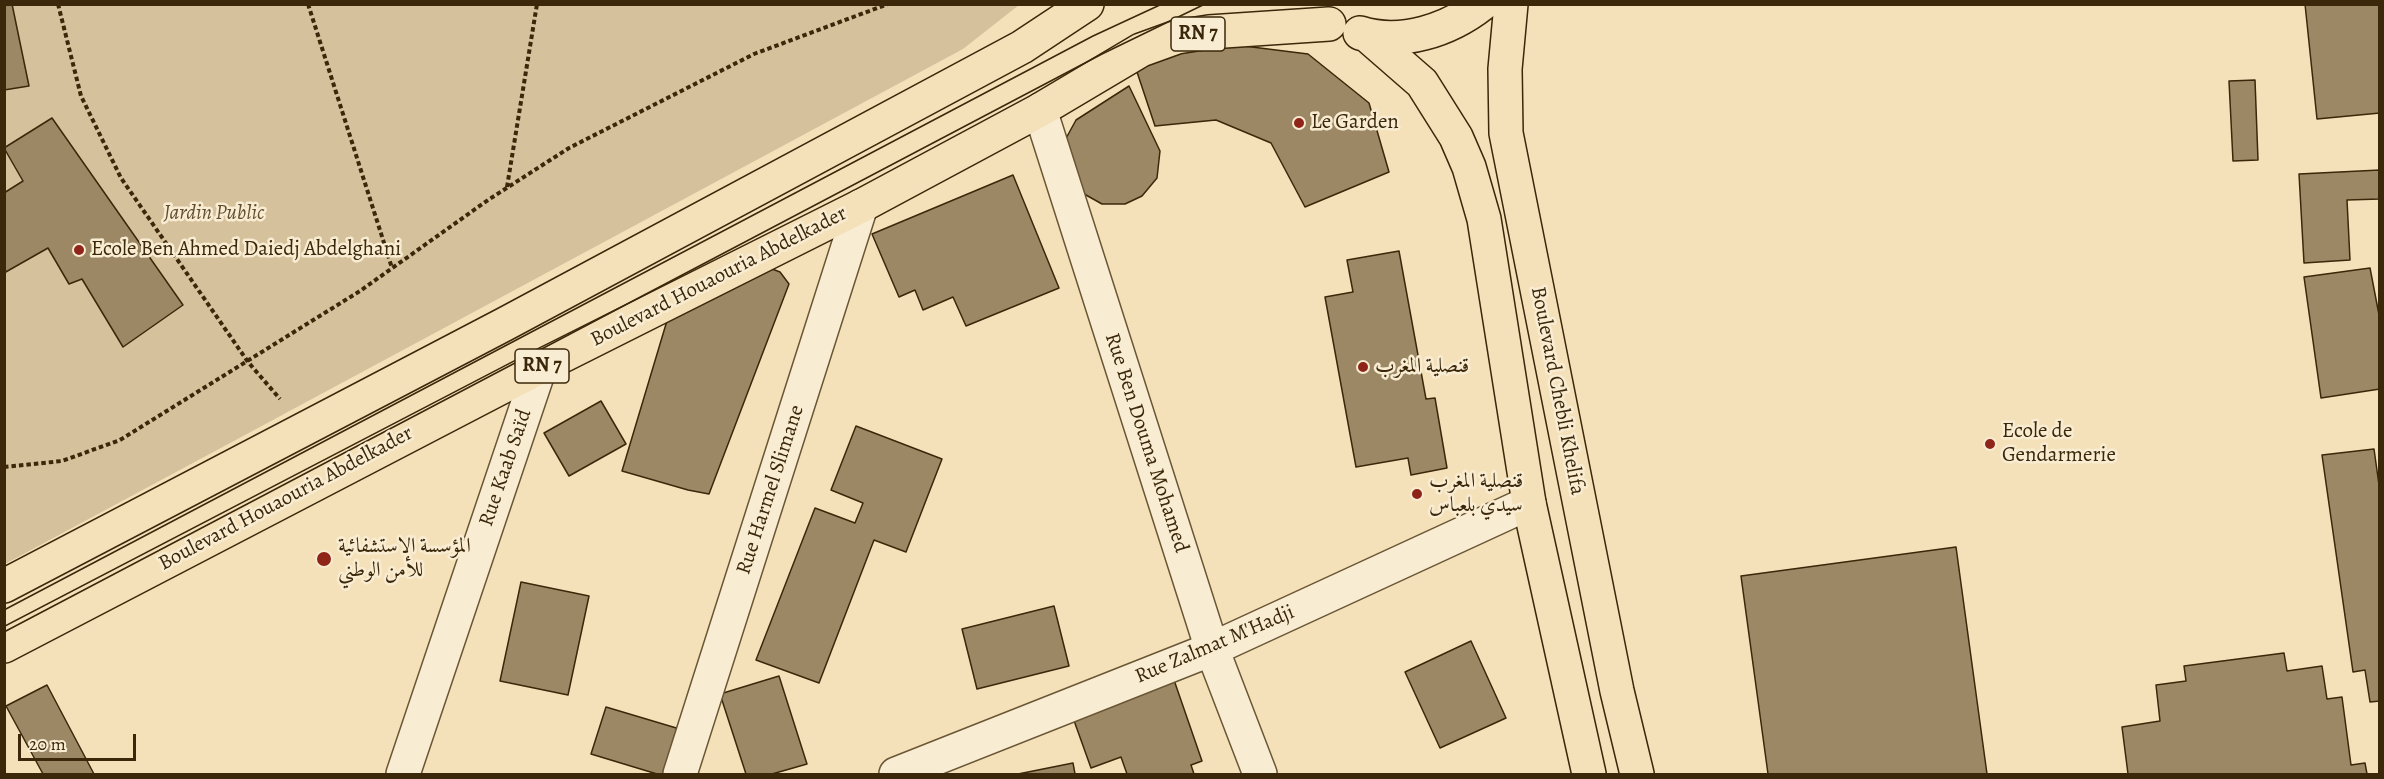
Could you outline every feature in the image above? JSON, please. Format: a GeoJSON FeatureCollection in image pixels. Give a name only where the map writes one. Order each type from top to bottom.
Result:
{"type":"FeatureCollection","features":[{"type":"Feature","properties":{"kind":"main road","name":"RN 7"},"geometry":{"type":"LineString","coordinates":[[4,586],[306,429],[1022,47],[1087,4]]}},
{"type":"Feature","properties":{"kind":"main road"},"geometry":{"type":"LineString","coordinates":[[1299,4],[1329,24],[1368,36],[1402,37],[1436,31],[1467,16],[1482,4]]}},
{"type":"Feature","properties":{"kind":"main road","name":"Boulevard Chebli Khelifa"},"geometry":{"type":"LineString","coordinates":[[1511,4],[1505,69],[1506,133],[1615,680],[1637,774]]}},
{"type":"Feature","properties":{"kind":"main road","name":"Boulevard Houaouria Abdelkader"},"geometry":{"type":"LineString","coordinates":[[4,646],[540,367],[861,206],[1040,110],[1141,50],[1177,37],[1209,32],[1329,24]]}},
{"type":"Feature","properties":{"kind":"main road"},"geometry":{"type":"LineString","coordinates":[[1368,36],[1422,83],[1456,137],[1469,167],[1484,219],[1529,502],[1588,774]]}},
{"type":"Feature","properties":{"kind":"street","name":"Rue Ben Douma Mohamed"},"geometry":{"type":"LineString","coordinates":[[1040,110],[1212,649],[1260,774]]}},
{"type":"Feature","properties":{"kind":"street","name":"Rue Harmel Slimane"},"geometry":{"type":"LineString","coordinates":[[680,774],[861,206]]}},
{"type":"Feature","properties":{"kind":"street","name":"Rue Kaab Saïd"},"geometry":{"type":"LineString","coordinates":[[403,774],[540,367]]}},
{"type":"Feature","properties":{"kind":"street","name":"Rue Zalmat M'Hadji"},"geometry":{"type":"LineString","coordinates":[[896,774],[1212,649],[1529,502]]}},
{"type":"Feature","properties":{"kind":"path"},"geometry":{"type":"LineString","coordinates":[[58,4],[81,96],[122,178],[248,362],[306,429]]}},
{"type":"Feature","properties":{"kind":"path"},"geometry":{"type":"LineString","coordinates":[[308,4],[392,268]]}},
{"type":"Feature","properties":{"kind":"path"},"geometry":{"type":"LineString","coordinates":[[507,187],[537,4]]}},
{"type":"Feature","properties":{"kind":"path"},"geometry":{"type":"LineString","coordinates":[[4,467],[62,461],[120,440],[360,291],[507,187],[569,148],[754,54],[888,4]]}},
{"type":"Feature","properties":{"kind":"green space","name":"Jardin Public"},"geometry":{"type":"Polygon","coordinates":[[[5,5],[1019,5],[963,49],[5,564],[5,5]]]}},
{"type":"Feature","properties":{"kind":"building"},"geometry":{"type":"Polygon","coordinates":[[[12,4],[29,86],[4,90],[4,6],[12,4]]]}},
{"type":"Feature","properties":{"kind":"building"},"geometry":{"type":"Polygon","coordinates":[[[2305,4],[2379,4],[2380,113],[2317,119],[2305,4]]]}},
{"type":"Feature","properties":{"kind":"building","name":"Le Garden"},"geometry":{"type":"Polygon","coordinates":[[[1204,41],[1308,54],[1369,103],[1389,172],[1305,207],[1271,143],[1216,120],[1155,126],[1132,57],[1204,41]]]}},
{"type":"Feature","properties":{"kind":"building"},"geometry":{"type":"Polygon","coordinates":[[[2255,80],[2258,160],[2233,161],[2229,81],[2255,80]]]}},
{"type":"Feature","properties":{"kind":"building"},"geometry":{"type":"Polygon","coordinates":[[[1129,86],[1160,151],[1157,178],[1142,196],[1125,204],[1102,204],[1077,190],[1064,142],[1076,120],[1129,86]]]}},
{"type":"Feature","properties":{"kind":"building"},"geometry":{"type":"Polygon","coordinates":[[[52,118],[183,305],[123,347],[82,279],[69,284],[48,248],[4,273],[4,193],[23,181],[4,148],[52,118]]]}},
{"type":"Feature","properties":{"kind":"building"},"geometry":{"type":"Polygon","coordinates":[[[2380,170],[2380,199],[2347,200],[2350,260],[2304,263],[2299,174],[2380,170]]]}},
{"type":"Feature","properties":{"kind":"building"},"geometry":{"type":"Polygon","coordinates":[[[1013,175],[1059,288],[966,326],[953,297],[923,310],[915,290],[899,297],[872,234],[1013,175]]]}},
{"type":"Feature","properties":{"kind":"building"},"geometry":{"type":"Polygon","coordinates":[[[1399,251],[1426,399],[1435,398],[1447,468],[1411,475],[1408,458],[1356,467],[1325,297],[1353,292],[1347,260],[1399,251]]]}},
{"type":"Feature","properties":{"kind":"building"},"geometry":{"type":"Polygon","coordinates":[[[767,267],[780,272],[789,284],[709,494],[622,471],[669,314],[767,267]]]}},
{"type":"Feature","properties":{"kind":"building"},"geometry":{"type":"Polygon","coordinates":[[[2370,268],[2380,320],[2380,389],[2321,398],[2304,277],[2370,268]]]}},
{"type":"Feature","properties":{"kind":"building"},"geometry":{"type":"Polygon","coordinates":[[[601,401],[626,444],[569,476],[544,433],[601,401]]]}},
{"type":"Feature","properties":{"kind":"building"},"geometry":{"type":"Polygon","coordinates":[[[856,426],[942,459],[906,552],[874,540],[819,683],[756,660],[815,508],[855,523],[863,503],[831,490],[856,426]]]}},
{"type":"Feature","properties":{"kind":"building"},"geometry":{"type":"Polygon","coordinates":[[[2374,449],[2380,492],[2380,701],[2370,702],[2365,670],[2353,672],[2322,455],[2374,449]]]}},
{"type":"Feature","properties":{"kind":"building"},"geometry":{"type":"Polygon","coordinates":[[[1956,547],[1987,774],[1768,774],[1741,576],[1956,547]]]}},
{"type":"Feature","properties":{"kind":"building"},"geometry":{"type":"Polygon","coordinates":[[[521,582],[589,596],[568,695],[500,681],[521,582]]]}},
{"type":"Feature","properties":{"kind":"building"},"geometry":{"type":"Polygon","coordinates":[[[1054,606],[1069,666],[977,689],[962,629],[1054,606]]]}},
{"type":"Feature","properties":{"kind":"building"},"geometry":{"type":"Polygon","coordinates":[[[1471,641],[1506,718],[1440,748],[1405,672],[1471,641]]]}},
{"type":"Feature","properties":{"kind":"building"},"geometry":{"type":"Polygon","coordinates":[[[2284,653],[2287,671],[2322,666],[2327,699],[2342,697],[2351,765],[2365,763],[2367,774],[2128,774],[2122,727],[2160,721],[2156,685],[2186,681],[2184,666],[2284,653]]]}},
{"type":"Feature","properties":{"kind":"building"},"geometry":{"type":"Polygon","coordinates":[[[779,676],[807,764],[772,774],[746,774],[720,694],[779,676]]]}},
{"type":"Feature","properties":{"kind":"building"},"geometry":{"type":"Polygon","coordinates":[[[1174,680],[1202,761],[1191,765],[1194,774],[1127,774],[1121,757],[1091,768],[1072,715],[1174,680]]]}},
{"type":"Feature","properties":{"kind":"building"},"geometry":{"type":"Polygon","coordinates":[[[47,685],[94,774],[43,774],[6,706],[47,685]]]}},
{"type":"Feature","properties":{"kind":"building"},"geometry":{"type":"Polygon","coordinates":[[[606,707],[683,730],[669,774],[657,774],[591,754],[606,707]]]}},
{"type":"Feature","properties":{"kind":"building"},"geometry":{"type":"Polygon","coordinates":[[[1073,763],[1075,774],[1018,774],[1073,763]]]}},
{"type":"Feature","properties":{"kind":"tram line"},"geometry":{"type":"LineString","coordinates":[[4,610],[1093,36],[1162,4]]}},
{"type":"Feature","properties":{"kind":"tram line"},"geometry":{"type":"LineString","coordinates":[[4,632],[1102,54],[1205,4]]}},
{"type":"Feature","properties":{"kind":"place","name":"Le Garden"},"geometry":{"type":"Point","coordinates":[1299,123]}},
{"type":"Feature","properties":{"kind":"place","name":"Ecole Ben Ahmed Daiedj Abdelghani"},"geometry":{"type":"Point","coordinates":[79,250]}},
{"type":"Feature","properties":{"kind":"place","name":"قنصلية المغرب"},"geometry":{"type":"Point","coordinates":[1363,367]}},
{"type":"Feature","properties":{"kind":"place","name":"Ecole de Gendarmerie"},"geometry":{"type":"Point","coordinates":[1990,444]}},
{"type":"Feature","properties":{"kind":"place","name":"قنصلية المغرب سيدي بلعباس"},"geometry":{"type":"Point","coordinates":[1417,494]}},
{"type":"Feature","properties":{"kind":"place","name":"المؤسسة الاستشفائية للأمن الوطني"},"geometry":{"type":"Point","coordinates":[324,559]}}]}
